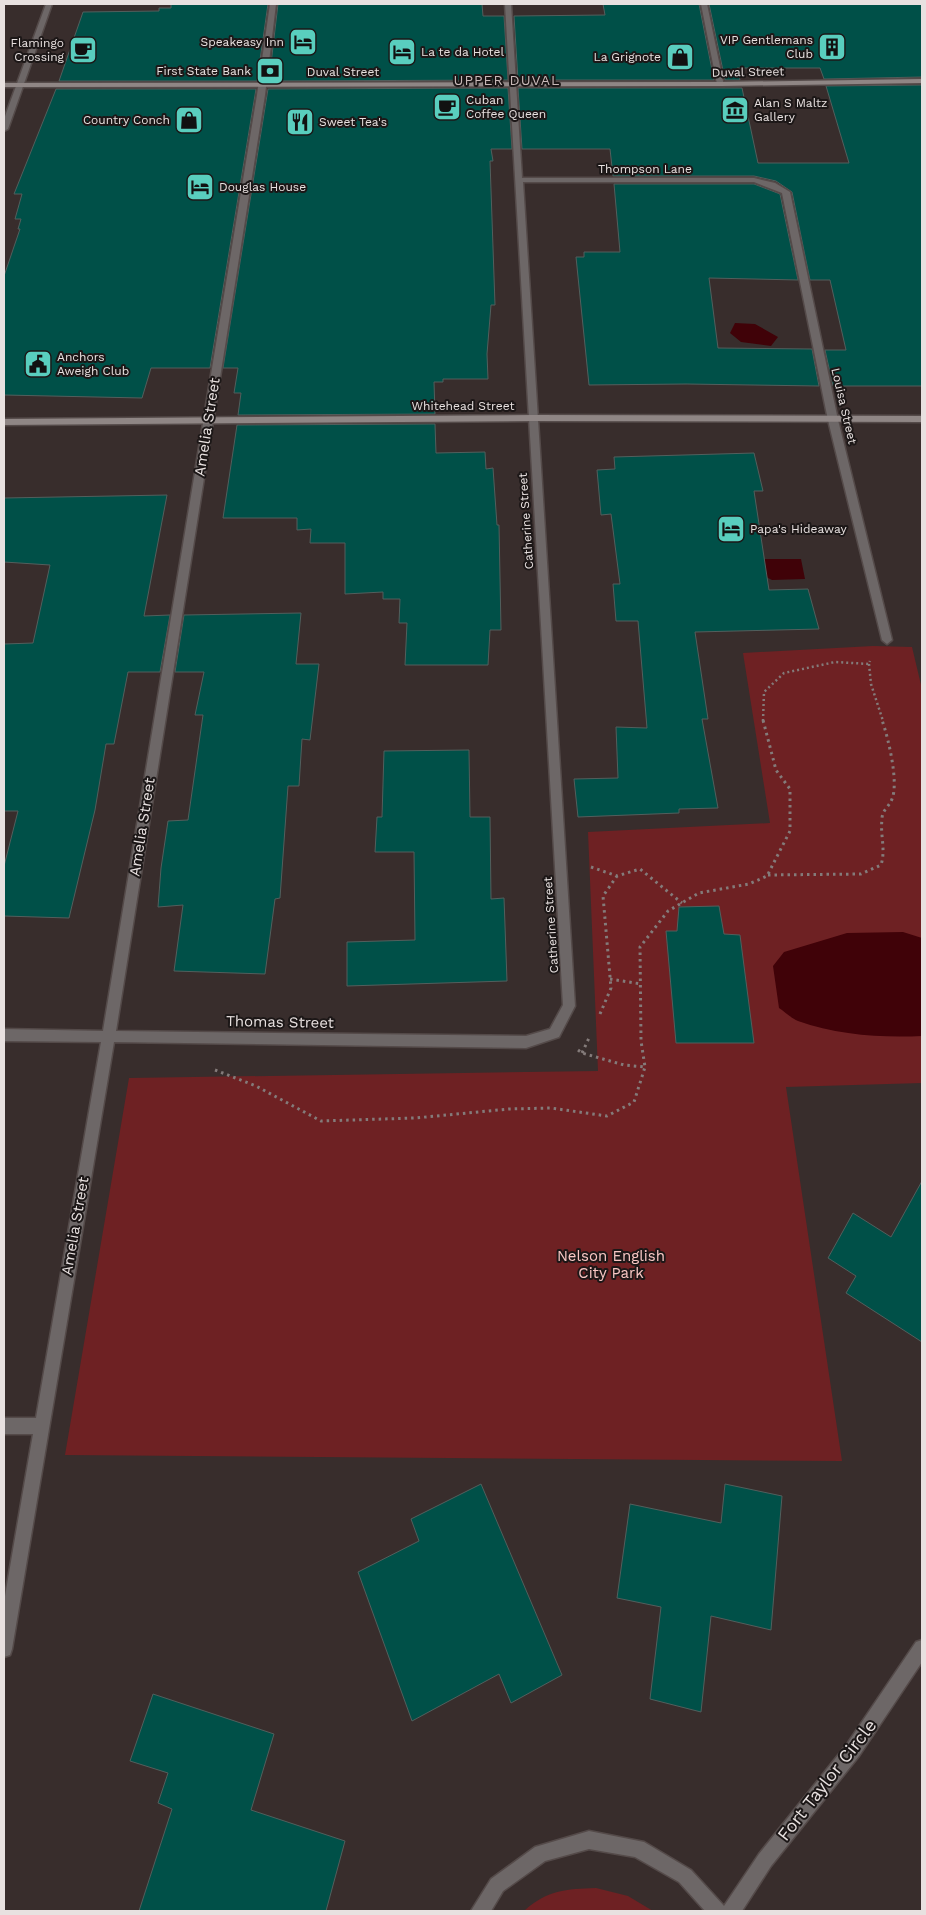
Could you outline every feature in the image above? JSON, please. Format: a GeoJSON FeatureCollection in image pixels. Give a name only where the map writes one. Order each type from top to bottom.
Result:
{"type":"FeatureCollection","features":[{"type":"Feature","properties":{"kind":"street"},"geometry":{"type":"LineString","coordinates":[[4,129],[49,4]]}},
{"type":"Feature","properties":{"kind":"street","name":"Amelia Street"},"geometry":{"type":"LineString","coordinates":[[4,1649],[108,1036],[263,84],[273,4]]}},
{"type":"Feature","properties":{"kind":"street","name":"Catherine Street"},"geometry":{"type":"LineString","coordinates":[[508,4],[569,1006],[554,1033]]}},
{"type":"Feature","properties":{"kind":"street"},"geometry":{"type":"LineString","coordinates":[[704,4],[721,84]]}},
{"type":"Feature","properties":{"kind":"street","name":"Duval Street"},"geometry":{"type":"LineString","coordinates":[[4,85],[721,84],[922,81]]}},
{"type":"Feature","properties":{"kind":"street","name":"Thompson Lane"},"geometry":{"type":"LineString","coordinates":[[518,180],[754,180],[772,185]]}},
{"type":"Feature","properties":{"kind":"street","name":"Louisa Street"},"geometry":{"type":"LineString","coordinates":[[772,185],[786,192],[833,420],[887,640]]}},
{"type":"Feature","properties":{"kind":"street","name":"Whitehead Street"},"geometry":{"type":"LineString","coordinates":[[4,422],[208,419],[922,419]]}},
{"type":"Feature","properties":{"kind":"street","name":"Thomas Street"},"geometry":{"type":"LineString","coordinates":[[4,1035],[526,1042],[554,1033]]}},
{"type":"Feature","properties":{"kind":"street"},"geometry":{"type":"LineString","coordinates":[[4,1426],[41,1426]]}},
{"type":"Feature","properties":{"kind":"street","name":"Fort Taylor Circle"},"geometry":{"type":"LineString","coordinates":[[730,1911],[765,1860],[853,1750],[922,1648]]}},
{"type":"Feature","properties":{"kind":"street"},"geometry":{"type":"LineString","coordinates":[[480,1911],[498,1885],[540,1853],[589,1840],[638,1848],[685,1876],[717,1911]]}},
{"type":"Feature","properties":{"kind":"path"},"geometry":{"type":"LineString","coordinates":[[212,1069],[256,1086],[321,1121],[415,1118],[509,1109],[551,1108],[607,1116],[634,1102],[645,1067],[641,1041],[640,947],[668,911],[699,893],[749,884],[767,876],[861,874],[881,865],[884,854],[883,812],[892,799],[894,780],[890,762],[890,744],[869,677],[871,655]]}},
{"type":"Feature","properties":{"kind":"path"},"geometry":{"type":"LineString","coordinates":[[767,876],[790,831],[790,789],[776,770],[770,752],[763,721],[764,692],[784,673],[834,662],[869,664]]}},
{"type":"Feature","properties":{"kind":"path"},"geometry":{"type":"LineString","coordinates":[[560,857],[617,876],[640,869],[682,902]]}},
{"type":"Feature","properties":{"kind":"path"},"geometry":{"type":"LineString","coordinates":[[596,1021],[611,988],[603,896],[617,876]]}},
{"type":"Feature","properties":{"kind":"path"},"geometry":{"type":"LineString","coordinates":[[610,979],[640,984]]}},
{"type":"Feature","properties":{"kind":"path"},"geometry":{"type":"LineString","coordinates":[[554,1033],[582,1053],[624,1065],[645,1067]]}},
{"type":"Feature","properties":{"kind":"path"},"geometry":{"type":"LineString","coordinates":[[582,1053],[589,1037]]}},
{"type":"Feature","properties":{"kind":"green space","name":"Nelson English City Park"},"geometry":{"type":"Polygon","coordinates":[[[873,646],[912,647],[922,689],[922,1083],[786,1087],[842,1461],[65,1455],[129,1078],[598,1071],[588,832],[770,823],[743,653],[873,646]]]}},
{"type":"Feature","properties":{"kind":"green space"},"geometry":{"type":"Polygon","coordinates":[[[596,1888],[628,1896],[653,1911],[524,1911],[532,1904],[557,1892],[596,1888]]]}},
{"type":"Feature","properties":{"kind":"shaded area"},"geometry":{"type":"Polygon","coordinates":[[[735,323],[755,324],[778,337],[771,346],[741,342],[730,333],[735,323]]]}},
{"type":"Feature","properties":{"kind":"shaded area"},"geometry":{"type":"Polygon","coordinates":[[[762,559],[801,559],[805,579],[772,580],[760,574],[762,559]]]}},
{"type":"Feature","properties":{"kind":"shaded area"},"geometry":{"type":"Polygon","coordinates":[[[903,932],[922,938],[922,1036],[875,1036],[828,1030],[798,1021],[779,1008],[773,966],[784,952],[847,933],[903,932]]]}},
{"type":"Feature","properties":{"kind":"building"},"geometry":{"type":"Polygon","coordinates":[[[171,4],[268,4],[257,81],[59,81],[83,12],[159,11],[159,8],[171,8],[171,4]]]}},
{"type":"Feature","properties":{"kind":"building"},"geometry":{"type":"Polygon","coordinates":[[[278,4],[482,4],[483,16],[504,16],[508,80],[269,81],[278,4]]]}},
{"type":"Feature","properties":{"kind":"building"},"geometry":{"type":"Polygon","coordinates":[[[603,4],[699,4],[714,80],[518,80],[514,16],[605,15],[603,4]]]}},
{"type":"Feature","properties":{"kind":"building"},"geometry":{"type":"Polygon","coordinates":[[[709,4],[922,4],[922,77],[824,79],[820,68],[737,68],[740,80],[725,80],[709,4]]]}},
{"type":"Feature","properties":{"kind":"building"},"geometry":{"type":"Polygon","coordinates":[[[922,85],[922,386],[833,386],[825,350],[846,350],[830,280],[810,280],[792,192],[776,181],[754,176],[613,176],[610,149],[522,149],[518,88],[742,88],[758,163],[849,163],[826,86],[922,85]]]}},
{"type":"Feature","properties":{"kind":"building"},"geometry":{"type":"Polygon","coordinates":[[[508,88],[512,149],[491,149],[493,161],[490,161],[495,305],[491,305],[487,354],[488,379],[443,379],[443,382],[434,382],[435,414],[238,415],[241,393],[234,393],[238,368],[223,368],[268,89],[508,88]]]}},
{"type":"Feature","properties":{"kind":"building"},"geometry":{"type":"Polygon","coordinates":[[[56,89],[256,89],[210,368],[151,368],[142,398],[4,395],[4,276],[20,229],[18,229],[21,219],[15,219],[22,194],[14,194],[56,89]]]}},
{"type":"Feature","properties":{"kind":"building"},"geometry":{"type":"Polygon","coordinates":[[[614,184],[754,184],[780,194],[798,280],[709,278],[718,348],[812,349],[819,386],[589,385],[576,257],[584,257],[584,252],[620,252],[614,184]]]}},
{"type":"Feature","properties":{"kind":"building"},"geometry":{"type":"Polygon","coordinates":[[[435,424],[436,453],[485,452],[486,469],[493,468],[497,525],[499,525],[501,630],[490,630],[488,665],[405,665],[407,623],[399,623],[400,599],[383,599],[383,592],[345,594],[345,543],[310,543],[311,529],[297,530],[297,518],[223,518],[237,425],[435,424]]]}},
{"type":"Feature","properties":{"kind":"building"},"geometry":{"type":"Polygon","coordinates":[[[754,453],[763,491],[754,491],[769,590],[808,589],[819,629],[695,632],[708,719],[702,719],[718,808],[679,809],[679,813],[578,817],[574,779],[618,778],[616,727],[647,728],[638,621],[616,621],[613,584],[620,584],[611,514],[601,515],[597,470],[615,469],[614,457],[754,453]]]}},
{"type":"Feature","properties":{"kind":"building"},"geometry":{"type":"Polygon","coordinates":[[[167,495],[144,616],[170,615],[160,672],[128,672],[114,744],[106,744],[95,810],[69,918],[4,916],[4,866],[18,811],[4,811],[4,644],[33,643],[50,565],[4,562],[4,498],[167,495]]]}},
{"type":"Feature","properties":{"kind":"building"},"geometry":{"type":"Polygon","coordinates":[[[301,613],[296,664],[319,664],[310,740],[302,739],[299,786],[288,786],[280,898],[275,899],[265,974],[174,971],[183,905],[158,907],[161,868],[168,821],[188,820],[203,715],[195,715],[204,672],[175,672],[184,615],[301,613]]]}},
{"type":"Feature","properties":{"kind":"building"},"geometry":{"type":"Polygon","coordinates":[[[469,750],[470,817],[490,817],[491,899],[504,898],[507,981],[347,986],[347,942],[415,940],[414,852],[375,852],[377,817],[382,817],[384,751],[469,750]]]}},
{"type":"Feature","properties":{"kind":"building"},"geometry":{"type":"Polygon","coordinates":[[[719,906],[724,934],[740,935],[754,1043],[676,1043],[666,931],[677,931],[679,907],[719,906]]]}},
{"type":"Feature","properties":{"kind":"building"},"geometry":{"type":"Polygon","coordinates":[[[922,1181],[922,1342],[846,1293],[856,1276],[828,1258],[853,1213],[891,1237],[922,1181]]]}},
{"type":"Feature","properties":{"kind":"building"},"geometry":{"type":"Polygon","coordinates":[[[481,1484],[562,1675],[511,1703],[499,1674],[412,1721],[358,1572],[419,1541],[411,1519],[481,1484]]]}},
{"type":"Feature","properties":{"kind":"building"},"geometry":{"type":"Polygon","coordinates":[[[725,1484],[782,1496],[771,1630],[711,1616],[701,1712],[650,1699],[661,1607],[617,1598],[630,1504],[721,1523],[725,1484]]]}},
{"type":"Feature","properties":{"kind":"building"},"geometry":{"type":"Polygon","coordinates":[[[153,1694],[274,1734],[251,1810],[345,1841],[326,1911],[139,1911],[172,1809],[158,1803],[168,1773],[130,1761],[153,1694]]]}},
{"type":"Feature","properties":{"kind":"place","name":"Speakeasy Inn"},"geometry":{"type":"Point","coordinates":[303,42]}},
{"type":"Feature","properties":{"kind":"place","name":"VIP Gentlemans Club"},"geometry":{"type":"Point","coordinates":[832,47]}},
{"type":"Feature","properties":{"kind":"place","name":"Flamingo Crossing"},"geometry":{"type":"Point","coordinates":[83,50]}},
{"type":"Feature","properties":{"kind":"place","name":"La te da Hotel"},"geometry":{"type":"Point","coordinates":[402,52]}},
{"type":"Feature","properties":{"kind":"place","name":"La Grignote"},"geometry":{"type":"Point","coordinates":[680,57]}},
{"type":"Feature","properties":{"kind":"place","name":"First State Bank"},"geometry":{"type":"Point","coordinates":[270,71]}},
{"type":"Feature","properties":{"kind":"place","name":"Cuban Coffee Queen"},"geometry":{"type":"Point","coordinates":[447,107]}},
{"type":"Feature","properties":{"kind":"place","name":"Alan S Maltz Gallery"},"geometry":{"type":"Point","coordinates":[735,110]}},
{"type":"Feature","properties":{"kind":"place","name":"Country Conch"},"geometry":{"type":"Point","coordinates":[189,120]}},
{"type":"Feature","properties":{"kind":"place","name":"Sweet Tea's"},"geometry":{"type":"Point","coordinates":[300,122]}},
{"type":"Feature","properties":{"kind":"place","name":"Douglas House"},"geometry":{"type":"Point","coordinates":[200,187]}},
{"type":"Feature","properties":{"kind":"place","name":"Anchors Aweigh Club"},"geometry":{"type":"Point","coordinates":[38,364]}},
{"type":"Feature","properties":{"kind":"place","name":"Papa's Hideaway"},"geometry":{"type":"Point","coordinates":[731,529]}},
{"type":"Feature","properties":{"kind":"district","name":"UPPER DUVAL"},"geometry":{"type":"Point","coordinates":[507,80]}}]}
